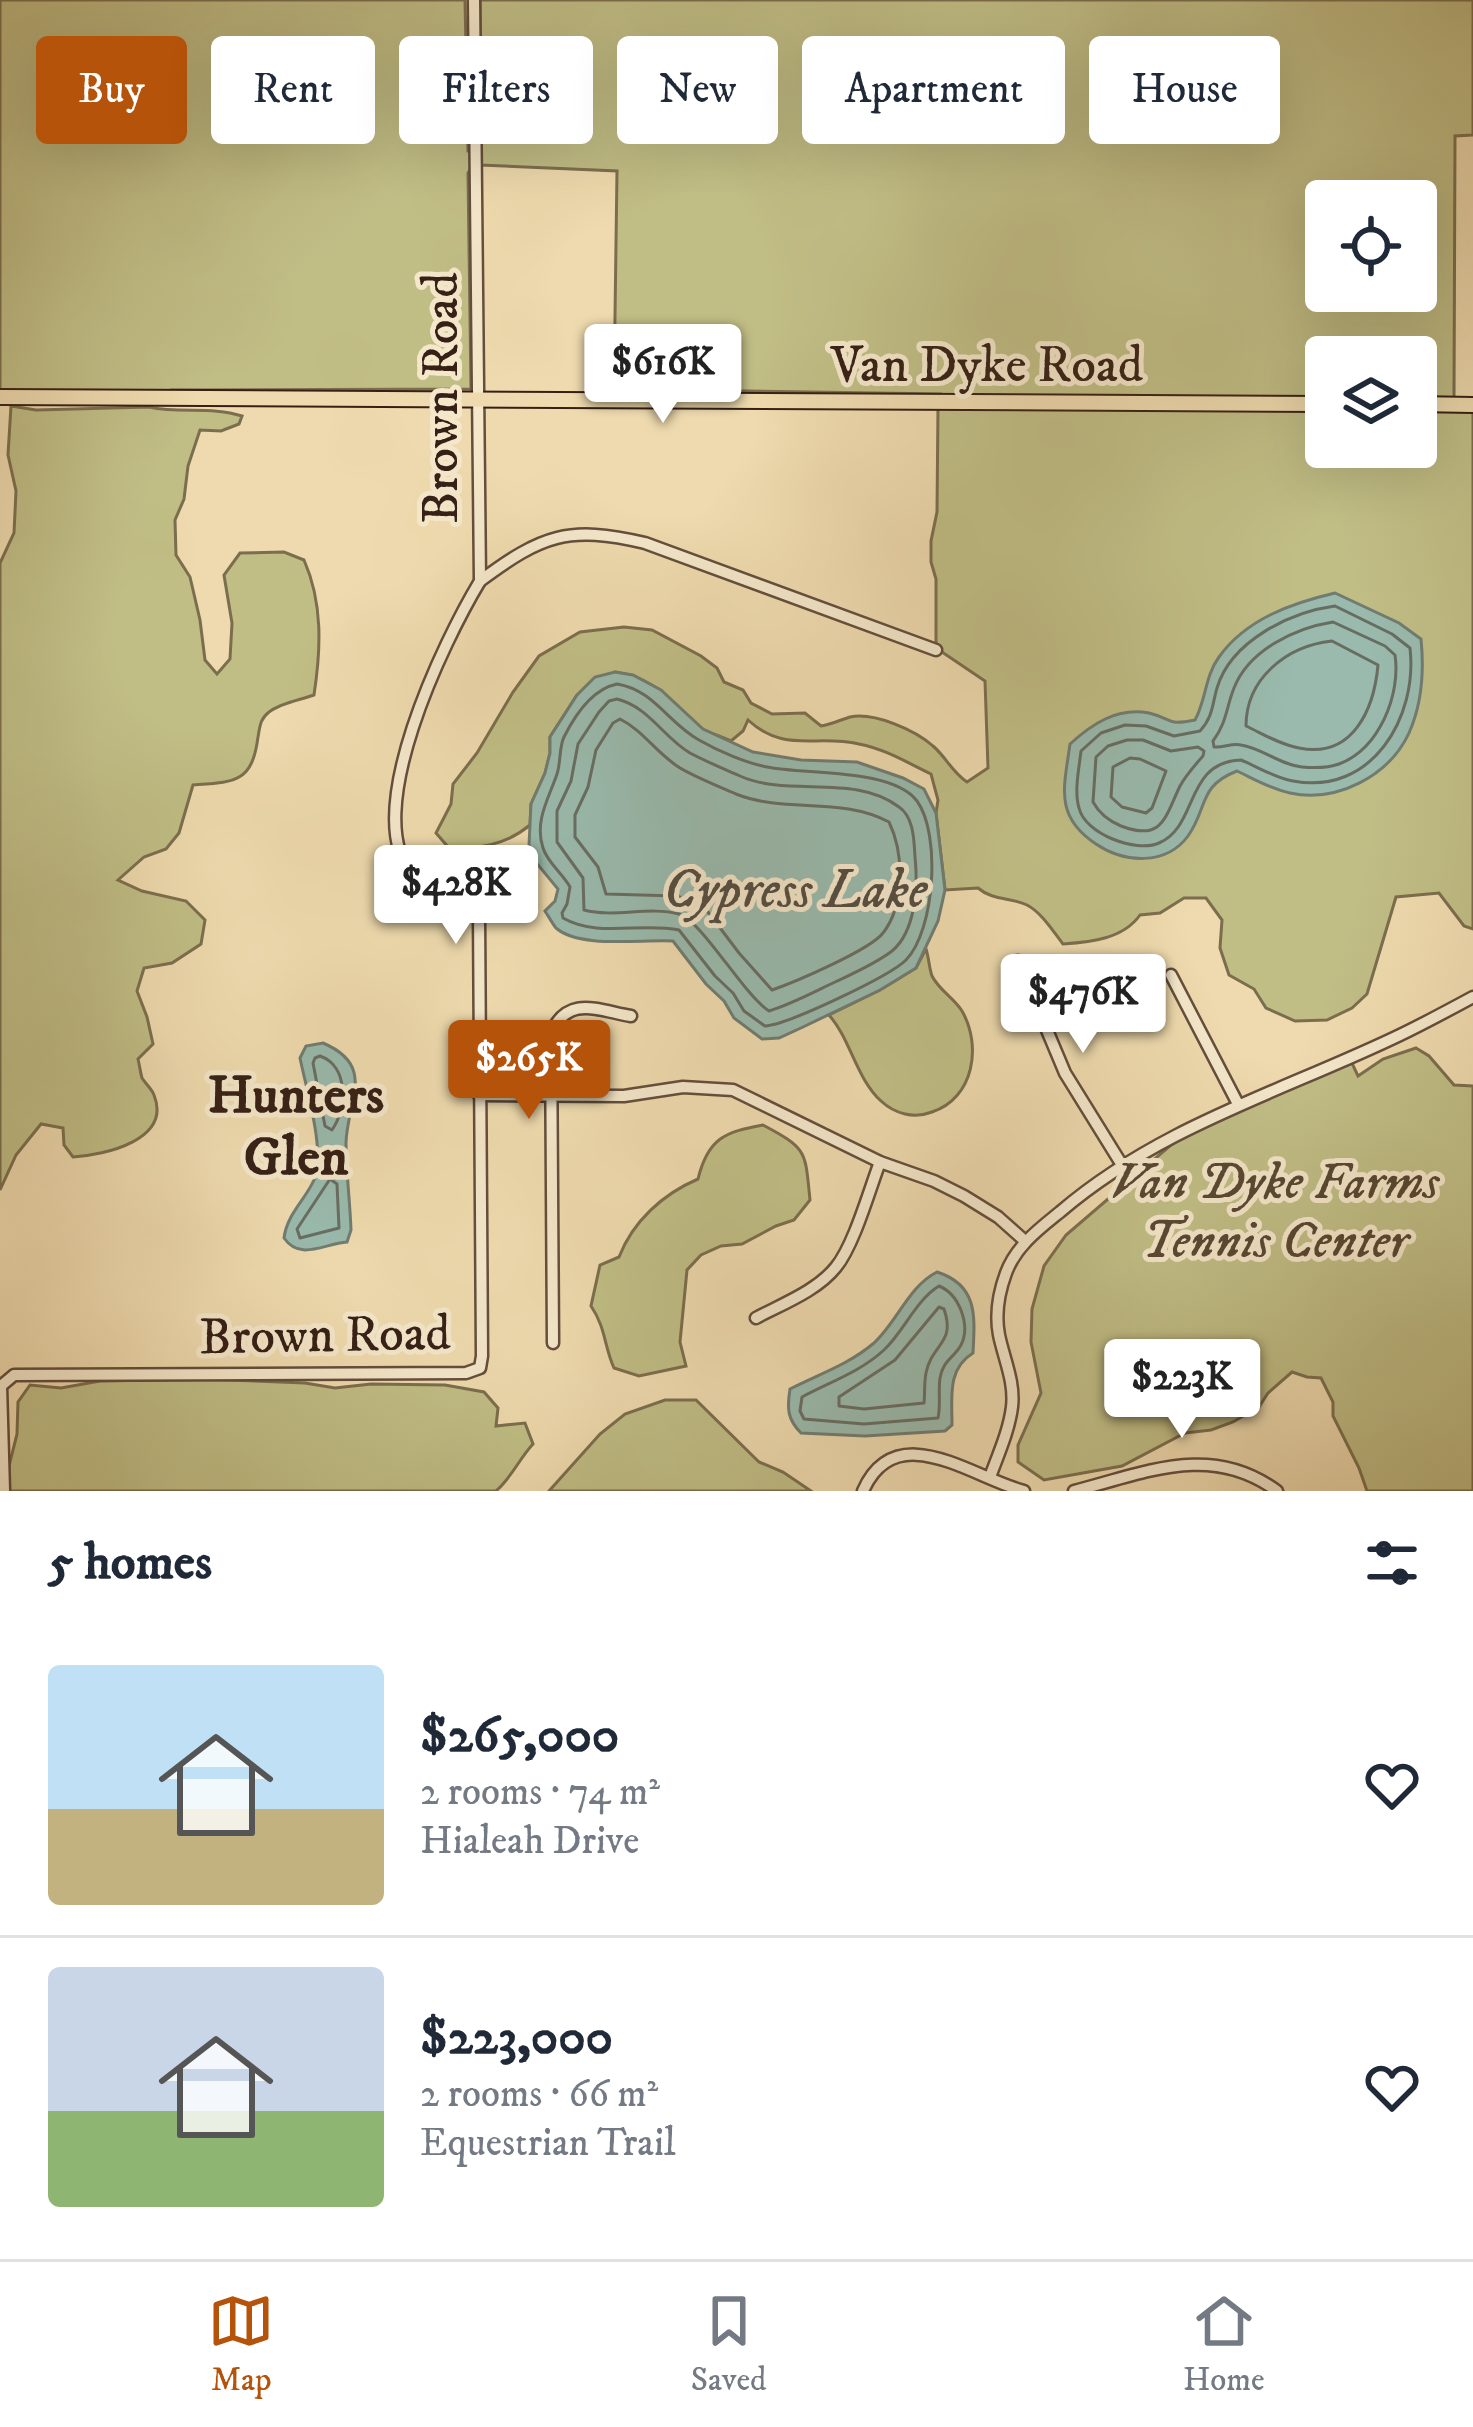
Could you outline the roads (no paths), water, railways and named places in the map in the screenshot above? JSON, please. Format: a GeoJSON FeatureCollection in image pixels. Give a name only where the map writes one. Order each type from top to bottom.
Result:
{"type":"FeatureCollection","features":[{"type":"Feature","properties":{"kind":"main road","name":"Van Dyke Road"},"geometry":{"type":"LineString","coordinates":[[0,397],[1305,404]]}},
{"type":"Feature","properties":{"kind":"main road"},"geometry":{"type":"LineString","coordinates":[[1437,404],[1473,405]]}},
{"type":"Feature","properties":{"kind":"street","name":"Brown Road"},"geometry":{"type":"LineString","coordinates":[[4,1491],[2,1386],[14,1375],[466,1372],[480,1368],[479,914],[465,894],[429,886],[412,874],[398,846],[396,811],[398,776],[408,741],[457,620],[479,581],[474,0]]}},
{"type":"Feature","properties":{"kind":"street"},"geometry":{"type":"LineString","coordinates":[[479,581],[518,554],[556,537],[576,533],[614,536],[645,543],[936,650]]}},
{"type":"Feature","properties":{"kind":"street"},"geometry":{"type":"LineString","coordinates":[[1018,961],[1065,1072],[1122,1165]]}},
{"type":"Feature","properties":{"kind":"street"},"geometry":{"type":"LineString","coordinates":[[1171,975],[1238,1104]]}},
{"type":"Feature","properties":{"kind":"street"},"geometry":{"type":"LineString","coordinates":[[990,1477],[1012,1405],[998,1330],[998,1300],[1008,1268],[1025,1241],[1122,1165],[1180,1131],[1399,1036],[1473,997]]}},
{"type":"Feature","properties":{"kind":"street"},"geometry":{"type":"LineString","coordinates":[[554,1343],[551,1034],[559,1016],[577,1007],[631,1016]]}},
{"type":"Feature","properties":{"kind":"street"},"geometry":{"type":"LineString","coordinates":[[479,1095],[624,1096],[682,1087],[734,1090],[880,1162],[964,1196],[1025,1241]]}},
{"type":"Feature","properties":{"kind":"street"},"geometry":{"type":"LineString","coordinates":[[756,1318],[836,1268],[880,1162]]}},
{"type":"Feature","properties":{"kind":"street"},"geometry":{"type":"LineString","coordinates":[[862,1491],[884,1463],[902,1454],[922,1454],[1024,1491]]}},
{"type":"Feature","properties":{"kind":"street"},"geometry":{"type":"LineString","coordinates":[[1074,1491],[1179,1464],[1210,1463],[1239,1469],[1277,1491]]}},
{"type":"Feature","properties":{"kind":"water"},"geometry":{"type":"Polygon","coordinates":[[[1335,593],[1399,623],[1421,639],[1417,710],[1409,733],[1389,762],[1360,783],[1326,794],[1290,793],[1237,771],[1210,791],[1179,846],[1157,857],[1119,855],[1096,844],[1073,823],[1065,800],[1070,744],[1096,724],[1126,712],[1149,713],[1174,722],[1195,720],[1214,664],[1242,632],[1287,608],[1335,593]]]}},
{"type":"Feature","properties":{"kind":"water","name":"Cypress Lake"},"geometry":{"type":"Polygon","coordinates":[[[615,672],[633,675],[661,690],[703,729],[753,752],[857,762],[924,789],[936,813],[945,890],[938,921],[916,968],[803,1027],[779,1038],[762,1039],[734,1018],[673,941],[595,941],[556,928],[545,911],[558,889],[534,860],[529,845],[531,804],[545,773],[550,737],[577,695],[595,677],[615,672]]]}},
{"type":"Feature","properties":{"kind":"water"},"geometry":{"type":"Polygon","coordinates":[[[323,1043],[350,1062],[354,1074],[346,1143],[351,1230],[347,1242],[305,1250],[284,1238],[317,1168],[314,1120],[300,1058],[306,1046],[323,1043]]]}},
{"type":"Feature","properties":{"kind":"water"},"geometry":{"type":"Polygon","coordinates":[[[937,1272],[960,1285],[973,1315],[973,1353],[955,1375],[952,1425],[945,1431],[865,1436],[801,1433],[789,1413],[790,1389],[874,1343],[919,1286],[937,1272]]]}},
{"type":"Feature","properties":{"kind":"district","name":"Hunters Glen"},"geometry":{"type":"Point","coordinates":[296,1124]}},
{"type":"Feature","properties":{"kind":"park label","name":"Van Dyke Farms Tennis Center"},"geometry":{"type":"Point","coordinates":[1275,1209]}}]}
